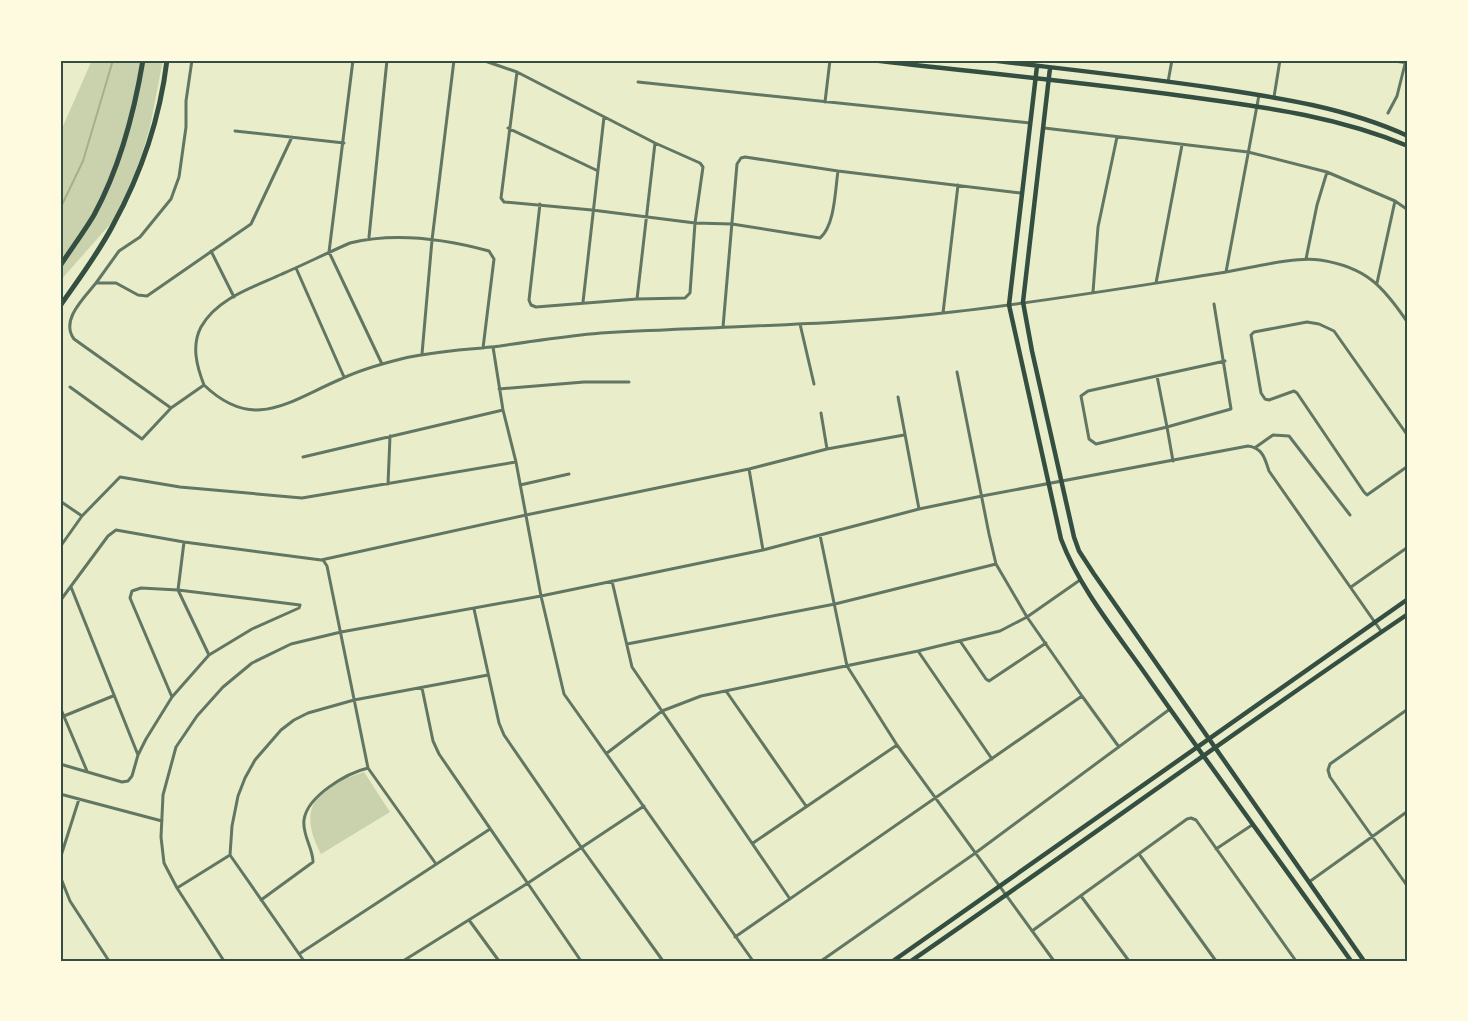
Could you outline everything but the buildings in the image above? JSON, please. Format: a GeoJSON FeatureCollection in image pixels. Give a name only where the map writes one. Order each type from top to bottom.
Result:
{"type":"FeatureCollection","features":[{"type":"Feature","properties":{"kind":"highway"},"geometry":{"type":"LineString","coordinates":[[60,266],[93,216],[112,178],[126,139],[144,60]]}},
{"type":"Feature","properties":{"kind":"highway"},"geometry":{"type":"LineString","coordinates":[[60,306],[112,227],[132,187],[152,133],[163,89],[167,60]]}},
{"type":"Feature","properties":{"kind":"main road"},"geometry":{"type":"LineString","coordinates":[[871,60],[1130,88],[1257,106],[1351,125],[1408,146]]}},
{"type":"Feature","properties":{"kind":"main road"},"geometry":{"type":"LineString","coordinates":[[989,60],[1274,97],[1355,115],[1408,136]]}},
{"type":"Feature","properties":{"kind":"main road"},"geometry":{"type":"LineString","coordinates":[[1037,66],[1009,305],[1061,539],[1080,580],[1197,748],[1351,961]]}},
{"type":"Feature","properties":{"kind":"main road"},"geometry":{"type":"LineString","coordinates":[[1050,68],[1023,302],[1074,537],[1079,551],[1105,591],[1364,961]]}},
{"type":"Feature","properties":{"kind":"main road"},"geometry":{"type":"LineString","coordinates":[[1094,599],[1105,591]]}},
{"type":"Feature","properties":{"kind":"main road"},"geometry":{"type":"LineString","coordinates":[[892,961],[1408,599]]}},
{"type":"Feature","properties":{"kind":"main road"},"geometry":{"type":"LineString","coordinates":[[911,961],[1215,746],[1408,614]]}},
{"type":"Feature","properties":{"kind":"street"},"geometry":{"type":"LineString","coordinates":[[171,408],[74,339],[68,327],[70,319],[119,251],[140,237],[171,199],[179,177],[192,60]]}},
{"type":"Feature","properties":{"kind":"street"},"geometry":{"type":"LineString","coordinates":[[353,60],[329,252],[382,364]]}},
{"type":"Feature","properties":{"kind":"street"},"geometry":{"type":"LineString","coordinates":[[369,238],[387,60]]}},
{"type":"Feature","properties":{"kind":"street"},"geometry":{"type":"LineString","coordinates":[[422,354],[432,240],[454,60]]}},
{"type":"Feature","properties":{"kind":"street"},"geometry":{"type":"LineString","coordinates":[[482,60],[517,72],[703,167],[688,296],[536,307],[531,305],[528,300],[540,204]]}},
{"type":"Feature","properties":{"kind":"street"},"geometry":{"type":"LineString","coordinates":[[825,102],[830,60]]}},
{"type":"Feature","properties":{"kind":"street"},"geometry":{"type":"LineString","coordinates":[[1168,82],[1172,60]]}},
{"type":"Feature","properties":{"kind":"street"},"geometry":{"type":"LineString","coordinates":[[1274,97],[1280,60]]}},
{"type":"Feature","properties":{"kind":"street"},"geometry":{"type":"LineString","coordinates":[[1388,60],[1406,62],[1397,96],[1388,113]]}},
{"type":"Feature","properties":{"kind":"street"},"geometry":{"type":"LineString","coordinates":[[517,72],[508,128],[501,198],[504,202],[540,204],[726,226],[732,224],[820,238],[826,233],[830,224],[838,171]]}},
{"type":"Feature","properties":{"kind":"street"},"geometry":{"type":"LineString","coordinates":[[638,82],[1032,123]]}},
{"type":"Feature","properties":{"kind":"street"},"geometry":{"type":"LineString","coordinates":[[1226,273],[1259,95]]}},
{"type":"Feature","properties":{"kind":"street"},"geometry":{"type":"LineString","coordinates":[[583,302],[604,117]]}},
{"type":"Feature","properties":{"kind":"street"},"geometry":{"type":"LineString","coordinates":[[508,128],[597,170]]}},
{"type":"Feature","properties":{"kind":"street"},"geometry":{"type":"LineString","coordinates":[[1044,128],[1248,152],[1327,172],[1395,201],[1408,210]]}},
{"type":"Feature","properties":{"kind":"street"},"geometry":{"type":"LineString","coordinates":[[235,131],[344,143]]}},
{"type":"Feature","properties":{"kind":"street"},"geometry":{"type":"LineString","coordinates":[[1092,292],[1098,227],[1117,136]]}},
{"type":"Feature","properties":{"kind":"street"},"geometry":{"type":"LineString","coordinates":[[96,283],[116,283],[138,295],[147,296],[250,224],[255,219],[292,137]]}},
{"type":"Feature","properties":{"kind":"street"},"geometry":{"type":"LineString","coordinates":[[637,299],[655,143]]}},
{"type":"Feature","properties":{"kind":"street"},"geometry":{"type":"LineString","coordinates":[[1156,283],[1182,145]]}},
{"type":"Feature","properties":{"kind":"street"},"geometry":{"type":"LineString","coordinates":[[723,327],[736,164],[741,158],[1023,193]]}},
{"type":"Feature","properties":{"kind":"street"},"geometry":{"type":"LineString","coordinates":[[1306,259],[1317,205],[1327,172]]}},
{"type":"Feature","properties":{"kind":"street"},"geometry":{"type":"LineString","coordinates":[[943,313],[958,185]]}},
{"type":"Feature","properties":{"kind":"street"},"geometry":{"type":"LineString","coordinates":[[1377,283],[1395,201]]}},
{"type":"Feature","properties":{"kind":"street"},"geometry":{"type":"LineString","coordinates":[[483,348],[494,259],[489,251],[432,240],[369,238],[329,252],[234,297],[215,310],[200,328],[196,344],[196,359],[204,385],[216,397],[245,410],[261,410],[281,406],[344,377],[422,354],[483,348],[493,347],[583,334],[800,324],[943,313],[1226,273],[1306,259],[1353,268],[1377,283],[1408,323]]}},
{"type":"Feature","properties":{"kind":"street"},"geometry":{"type":"LineString","coordinates":[[211,251],[234,297]]}},
{"type":"Feature","properties":{"kind":"street"},"geometry":{"type":"LineString","coordinates":[[296,268],[344,377]]}},
{"type":"Feature","properties":{"kind":"street"},"geometry":{"type":"LineString","coordinates":[[1214,304],[1225,362],[1231,409],[1096,444],[1089,439],[1082,396],[1088,391],[1225,362]]}},
{"type":"Feature","properties":{"kind":"street"},"geometry":{"type":"LineString","coordinates":[[1408,436],[1334,331],[1307,321],[1254,332],[1251,335],[1261,393],[1265,399],[1269,400],[1294,391],[1297,393],[1367,495],[1408,466]]}},
{"type":"Feature","properties":{"kind":"street"},"geometry":{"type":"LineString","coordinates":[[800,324],[814,384]]}},
{"type":"Feature","properties":{"kind":"street"},"geometry":{"type":"LineString","coordinates":[[493,347],[503,410],[516,462],[541,596],[564,694],[753,961]]}},
{"type":"Feature","properties":{"kind":"street"},"geometry":{"type":"LineString","coordinates":[[957,372],[996,564],[1027,617],[1119,747]]}},
{"type":"Feature","properties":{"kind":"street"},"geometry":{"type":"LineString","coordinates":[[1158,376],[1173,461]]}},
{"type":"Feature","properties":{"kind":"street"},"geometry":{"type":"LineString","coordinates":[[499,389],[584,382],[629,382]]}},
{"type":"Feature","properties":{"kind":"street"},"geometry":{"type":"LineString","coordinates":[[70,387],[139,438],[146,437],[171,408],[204,385]]}},
{"type":"Feature","properties":{"kind":"street"},"geometry":{"type":"LineString","coordinates":[[898,397],[919,509]]}},
{"type":"Feature","properties":{"kind":"street"},"geometry":{"type":"LineString","coordinates":[[303,457],[503,410]]}},
{"type":"Feature","properties":{"kind":"street"},"geometry":{"type":"LineString","coordinates":[[821,414],[827,449]]}},
{"type":"Feature","properties":{"kind":"street"},"geometry":{"type":"LineString","coordinates":[[60,601],[108,536],[116,530],[184,542],[321,560],[749,469],[827,449],[904,435]]}},
{"type":"Feature","properties":{"kind":"street"},"geometry":{"type":"LineString","coordinates":[[388,484],[390,436]]}},
{"type":"Feature","properties":{"kind":"street"},"geometry":{"type":"LineString","coordinates":[[1256,447],[1268,437],[1289,436],[1350,515]]}},
{"type":"Feature","properties":{"kind":"street"},"geometry":{"type":"LineString","coordinates":[[224,961],[177,888],[164,863],[161,837],[163,795],[176,747],[197,716],[223,687],[252,663],[291,644],[763,550],[919,509],[1248,446],[1256,447],[1264,457],[1269,471],[1381,632]]}},
{"type":"Feature","properties":{"kind":"street"},"geometry":{"type":"LineString","coordinates":[[60,547],[82,516],[120,477],[180,487],[302,498],[516,462]]}},
{"type":"Feature","properties":{"kind":"street"},"geometry":{"type":"LineString","coordinates":[[749,469],[763,550]]}},
{"type":"Feature","properties":{"kind":"street"},"geometry":{"type":"LineString","coordinates":[[520,485],[569,474]]}},
{"type":"Feature","properties":{"kind":"street"},"geometry":{"type":"LineString","coordinates":[[60,501],[82,516]]}},
{"type":"Feature","properties":{"kind":"street"},"geometry":{"type":"LineString","coordinates":[[820,535],[848,666],[897,745],[974,854],[1054,961]]}},
{"type":"Feature","properties":{"kind":"street"},"geometry":{"type":"LineString","coordinates":[[184,542],[178,590],[209,655]]}},
{"type":"Feature","properties":{"kind":"street"},"geometry":{"type":"LineString","coordinates":[[1350,587],[1408,547]]}},
{"type":"Feature","properties":{"kind":"street"},"geometry":{"type":"LineString","coordinates":[[321,560],[327,566],[368,768],[435,864]]}},
{"type":"Feature","properties":{"kind":"street"},"geometry":{"type":"LineString","coordinates":[[627,644],[835,604],[996,564]]}},
{"type":"Feature","properties":{"kind":"street"},"geometry":{"type":"LineString","coordinates":[[607,753],[662,711],[701,696],[918,651],[1000,631],[1027,617],[1080,580]]}},
{"type":"Feature","properties":{"kind":"street"},"geometry":{"type":"LineString","coordinates":[[612,581],[632,667],[790,899]]}},
{"type":"Feature","properties":{"kind":"street"},"geometry":{"type":"LineString","coordinates":[[70,586],[138,755]]}},
{"type":"Feature","properties":{"kind":"street"},"geometry":{"type":"LineString","coordinates":[[60,587],[66,591]]}},
{"type":"Feature","properties":{"kind":"street"},"geometry":{"type":"LineString","coordinates":[[60,764],[122,782],[128,781],[132,776],[138,755],[172,698],[209,655],[252,628],[299,608],[300,605],[178,590],[141,588],[132,591],[130,598],[172,698]]}},
{"type":"Feature","properties":{"kind":"street"},"geometry":{"type":"LineString","coordinates":[[474,609],[499,723],[504,735],[663,961]]}},
{"type":"Feature","properties":{"kind":"street"},"geometry":{"type":"LineString","coordinates":[[960,641],[989,681],[1046,644]]}},
{"type":"Feature","properties":{"kind":"street"},"geometry":{"type":"LineString","coordinates":[[918,651],[992,759]]}},
{"type":"Feature","properties":{"kind":"street"},"geometry":{"type":"LineString","coordinates":[[304,961],[231,855],[232,826],[238,796],[244,778],[255,760],[281,730],[308,713],[354,700],[488,675]]}},
{"type":"Feature","properties":{"kind":"street"},"geometry":{"type":"LineString","coordinates":[[422,688],[433,741],[439,754],[581,961]]}},
{"type":"Feature","properties":{"kind":"street"},"geometry":{"type":"LineString","coordinates":[[726,691],[806,806]]}},
{"type":"Feature","properties":{"kind":"street"},"geometry":{"type":"LineString","coordinates":[[62,716],[113,696]]}},
{"type":"Feature","properties":{"kind":"street"},"geometry":{"type":"LineString","coordinates":[[735,937],[1082,696]]}},
{"type":"Feature","properties":{"kind":"street"},"geometry":{"type":"LineString","coordinates":[[60,707],[87,773]]}},
{"type":"Feature","properties":{"kind":"street"},"geometry":{"type":"LineString","coordinates":[[821,961],[974,854],[1170,709]]}},
{"type":"Feature","properties":{"kind":"street"},"geometry":{"type":"LineString","coordinates":[[1408,709],[1330,764],[1328,770],[1330,777],[1408,887]]}},
{"type":"Feature","properties":{"kind":"street"},"geometry":{"type":"LineString","coordinates":[[753,843],[897,745]]}},
{"type":"Feature","properties":{"kind":"street"},"geometry":{"type":"LineString","coordinates":[[261,900],[313,862],[305,835],[304,820],[310,803],[329,787],[368,768]]}},
{"type":"Feature","properties":{"kind":"street"},"geometry":{"type":"LineString","coordinates":[[60,794],[162,821]]}},
{"type":"Feature","properties":{"kind":"street"},"geometry":{"type":"LineString","coordinates":[[60,860],[79,799]]}},
{"type":"Feature","properties":{"kind":"street"},"geometry":{"type":"LineString","coordinates":[[403,961],[528,883],[644,806]]}},
{"type":"Feature","properties":{"kind":"street"},"geometry":{"type":"LineString","coordinates":[[1309,882],[1408,811]]}},
{"type":"Feature","properties":{"kind":"street"},"geometry":{"type":"LineString","coordinates":[[1032,931],[1186,819],[1191,818],[1196,820],[1296,961]]}},
{"type":"Feature","properties":{"kind":"street"},"geometry":{"type":"LineString","coordinates":[[1216,849],[1253,824]]}},
{"type":"Feature","properties":{"kind":"street"},"geometry":{"type":"LineString","coordinates":[[299,954],[490,829]]}},
{"type":"Feature","properties":{"kind":"street"},"geometry":{"type":"LineString","coordinates":[[1139,854],[1216,961]]}},
{"type":"Feature","properties":{"kind":"street"},"geometry":{"type":"LineString","coordinates":[[177,888],[231,855]]}},
{"type":"Feature","properties":{"kind":"street"},"geometry":{"type":"LineString","coordinates":[[60,876],[70,901],[109,961]]}},
{"type":"Feature","properties":{"kind":"street"},"geometry":{"type":"LineString","coordinates":[[1081,896],[1129,961]]}},
{"type":"Feature","properties":{"kind":"street"},"geometry":{"type":"LineString","coordinates":[[469,920],[499,961]]}},
{"type":"Feature","properties":{"kind":"green space"},"geometry":{"type":"Polygon","coordinates":[[[92,60],[163,60],[150,127],[126,206],[60,281],[60,133],[92,60]]]}},
{"type":"Feature","properties":{"kind":"green space"},"geometry":{"type":"Polygon","coordinates":[[[364,772],[390,812],[321,854],[310,822],[311,810],[316,800],[335,784],[364,772]]]}},
{"type":"Feature","properties":{"kind":"waterway"},"geometry":{"type":"LineString","coordinates":[[60,209],[83,161],[113,60]]}}]}
